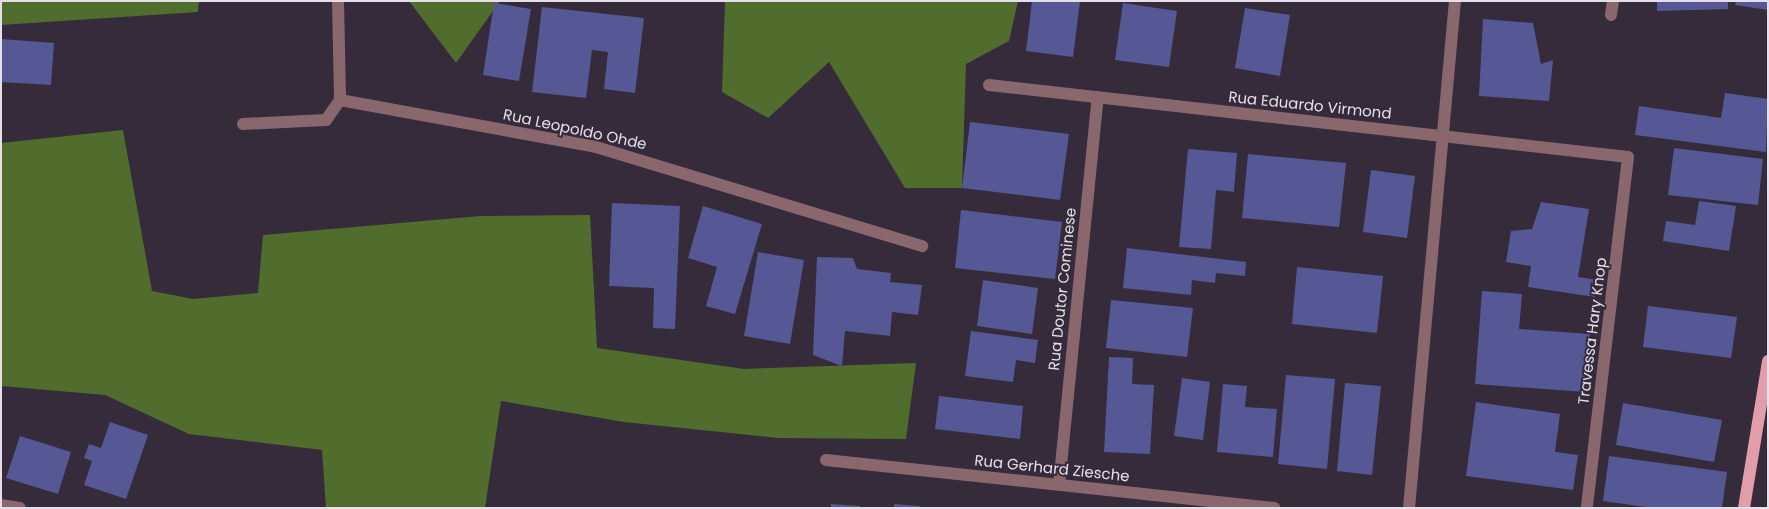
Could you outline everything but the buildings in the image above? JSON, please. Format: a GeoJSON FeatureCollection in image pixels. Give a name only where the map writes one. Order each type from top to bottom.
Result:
{"type":"FeatureCollection","features":[{"type":"Feature","properties":{"kind":"main road"},"geometry":{"type":"LineString","coordinates":[[1744,508],[1768,361]]}},
{"type":"Feature","properties":{"kind":"street"},"geometry":{"type":"LineString","coordinates":[[243,124],[326,120],[340,100],[338,1]]}},
{"type":"Feature","properties":{"kind":"street"},"geometry":{"type":"LineString","coordinates":[[1409,508],[1446,137],[1455,1]]}},
{"type":"Feature","properties":{"kind":"street"},"geometry":{"type":"LineString","coordinates":[[1611,16],[1613,1]]}},
{"type":"Feature","properties":{"kind":"street","name":"Rua Eduardo Virmond"},"geometry":{"type":"LineString","coordinates":[[989,85],[1628,157]]}},
{"type":"Feature","properties":{"kind":"street","name":"Rua Doutor Cominese"},"geometry":{"type":"LineString","coordinates":[[1059,485],[1098,97]]}},
{"type":"Feature","properties":{"kind":"street","name":"Rua Leopoldo Ohde"},"geometry":{"type":"LineString","coordinates":[[340,100],[596,147],[922,246]]}},
{"type":"Feature","properties":{"kind":"street","name":"Travessa Hary Knop"},"geometry":{"type":"LineString","coordinates":[[1587,508],[1628,157]]}},
{"type":"Feature","properties":{"kind":"street","name":"Rua Gerhard Ziesche"},"geometry":{"type":"LineString","coordinates":[[826,460],[1274,508]]}},
{"type":"Feature","properties":{"kind":"street"},"geometry":{"type":"LineString","coordinates":[[1,505],[20,508]]}},
{"type":"Feature","properties":{"kind":"green space"},"geometry":{"type":"Polygon","coordinates":[[[1,1],[199,1],[198,12],[1,25],[1,1]]]}},
{"type":"Feature","properties":{"kind":"green space"},"geometry":{"type":"Polygon","coordinates":[[[409,1],[500,1],[456,63],[409,1]]]}},
{"type":"Feature","properties":{"kind":"green space"},"geometry":{"type":"Polygon","coordinates":[[[725,1],[1018,1],[1009,41],[966,64],[962,188],[905,188],[829,62],[768,118],[722,92],[725,1]]]}},
{"type":"Feature","properties":{"kind":"green space"},"geometry":{"type":"Polygon","coordinates":[[[123,130],[152,291],[193,299],[258,293],[263,235],[480,216],[590,215],[597,348],[744,369],[916,363],[906,439],[778,438],[624,422],[501,401],[485,508],[326,508],[322,450],[189,434],[105,395],[1,386],[1,143],[123,130]]]}}]}
